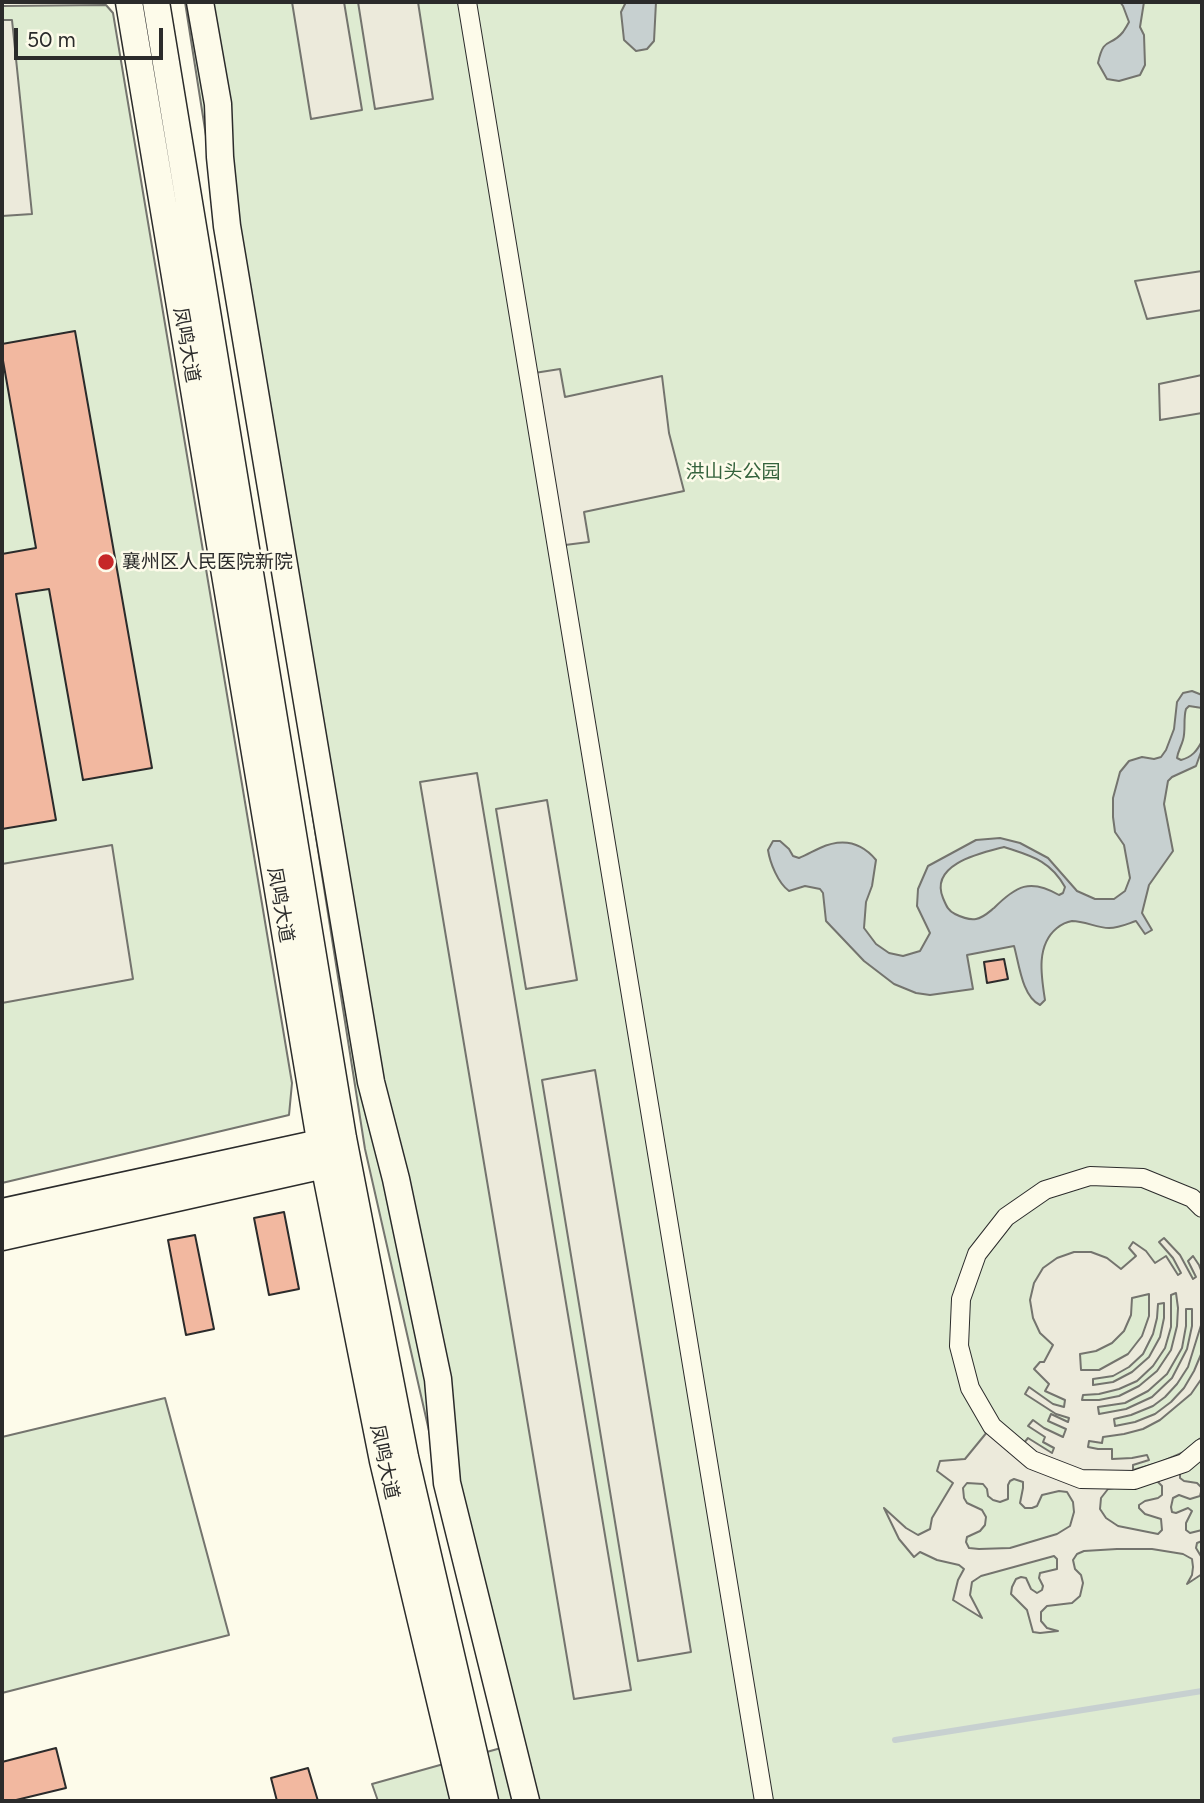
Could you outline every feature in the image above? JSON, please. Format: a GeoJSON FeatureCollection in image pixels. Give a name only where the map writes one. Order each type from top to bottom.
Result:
{"type":"FeatureCollection","features":[{"type":"Feature","properties":{"kind":"main road","name":"凤鸣大道"},"geometry":{"type":"LineString","coordinates":[[128,2],[334,1151]]}},
{"type":"Feature","properties":{"kind":"main road","name":"凤鸣大道"},"geometry":{"type":"LineString","coordinates":[[156,2],[383,1461],[463,1754],[485,1801]]}},
{"type":"Feature","properties":{"kind":"main road"},"geometry":{"type":"LineString","coordinates":[[200,2],[218,104],[220,157],[228,226],[371,1082],[396,1179],[438,1379],[447,1483],[526,1801]]}},
{"type":"Feature","properties":{"kind":"main road"},"geometry":{"type":"LineString","coordinates":[[2,1212],[334,1151]]}},
{"type":"Feature","properties":{"kind":"main road"},"geometry":{"type":"LineString","coordinates":[[2,1237],[334,1151]]}},
{"type":"Feature","properties":{"kind":"main road","name":"凤鸣大道"},"geometry":{"type":"LineString","coordinates":[[463,1754],[464,1801]]}},
{"type":"Feature","properties":{"kind":"street"},"geometry":{"type":"LineString","coordinates":[[467,2],[764,1801]]}},
{"type":"Feature","properties":{"kind":"street"},"geometry":{"type":"LineString","coordinates":[[1202,1208],[1192,1198],[1143,1178],[1090,1176],[1045,1190],[1006,1217],[977,1254],[961,1299],[959,1346],[970,1388],[992,1426],[1032,1460],[1082,1479],[1134,1480],[1184,1463],[1202,1448]]}},
{"type":"Feature","properties":{"kind":"green space","name":"洪山头公园"},"geometry":{"type":"Polygon","coordinates":[[[185,2],[1202,2],[1202,1801],[378,1801],[372,1784],[501,1748],[365,1149],[185,2]]]}},
{"type":"Feature","properties":{"kind":"green space","name":"襄州区人民医院新院"},"geometry":{"type":"Polygon","coordinates":[[[106,5],[113,13],[292,1083],[289,1115],[2,1183],[2,6],[106,5]]]}},
{"type":"Feature","properties":{"kind":"green space"},"geometry":{"type":"Polygon","coordinates":[[[165,1398],[229,1635],[2,1693],[2,1437],[165,1398]]]}},
{"type":"Feature","properties":{"kind":"shaded area"},"geometry":{"type":"Polygon","coordinates":[[[292,2],[344,2],[362,110],[311,119],[292,2]]]}},
{"type":"Feature","properties":{"kind":"shaded area"},"geometry":{"type":"Polygon","coordinates":[[[358,2],[418,2],[433,99],[375,109],[358,2]]]}},
{"type":"Feature","properties":{"kind":"shaded area"},"geometry":{"type":"Polygon","coordinates":[[[626,2],[656,2],[654,41],[647,49],[636,51],[624,40],[621,12],[626,2]]]}},
{"type":"Feature","properties":{"kind":"shaded area"},"geometry":{"type":"Polygon","coordinates":[[[1120,2],[1144,2],[1140,27],[1144,35],[1145,65],[1140,75],[1119,81],[1107,79],[1098,63],[1105,45],[1118,37],[1129,22],[1120,2]]]}},
{"type":"Feature","properties":{"kind":"shaded area"},"geometry":{"type":"Polygon","coordinates":[[[2,20],[12,20],[32,214],[2,216],[2,20]]]}},
{"type":"Feature","properties":{"kind":"shaded area"},"geometry":{"type":"Polygon","coordinates":[[[1202,271],[1202,310],[1147,319],[1135,281],[1202,271]]]}},
{"type":"Feature","properties":{"kind":"shaded area"},"geometry":{"type":"Polygon","coordinates":[[[560,369],[565,397],[662,376],[669,433],[684,491],[584,512],[589,542],[557,546],[528,374],[560,369]]]}},
{"type":"Feature","properties":{"kind":"shaded area"},"geometry":{"type":"Polygon","coordinates":[[[1202,375],[1202,413],[1160,420],[1159,384],[1202,375]]]}},
{"type":"Feature","properties":{"kind":"shaded area"},"geometry":{"type":"Polygon","coordinates":[[[1192,691],[1202,695],[1202,708],[1189,706],[1186,709],[1184,736],[1177,758],[1181,760],[1191,755],[1202,741],[1201,752],[1196,766],[1168,781],[1164,804],[1173,851],[1149,885],[1142,913],[1152,930],[1145,934],[1136,921],[1113,928],[1072,921],[1061,925],[1050,935],[1043,952],[1045,1000],[1040,1005],[1025,987],[1014,946],[967,955],[973,989],[930,995],[916,993],[894,984],[864,961],[826,921],[823,893],[820,889],[805,886],[789,891],[781,883],[773,867],[768,850],[773,841],[780,841],[793,856],[799,858],[836,843],[851,844],[864,849],[876,860],[872,886],[866,902],[864,928],[876,944],[889,953],[903,956],[920,951],[930,933],[917,906],[918,889],[928,866],[976,840],[1000,838],[1020,843],[1048,858],[1077,891],[1095,899],[1114,899],[1125,891],[1130,878],[1124,845],[1115,832],[1113,817],[1113,798],[1120,772],[1129,761],[1142,757],[1161,757],[1174,729],[1177,702],[1183,693],[1192,691]],[[1004,847],[960,862],[943,877],[943,898],[953,913],[976,919],[986,915],[1009,894],[1024,887],[1040,887],[1059,895],[1063,893],[1065,887],[1046,865],[1031,856],[1004,847]]]}},
{"type":"Feature","properties":{"kind":"shaded area"},"geometry":{"type":"Polygon","coordinates":[[[477,773],[631,1690],[574,1699],[420,782],[477,773]]]}},
{"type":"Feature","properties":{"kind":"shaded area"},"geometry":{"type":"Polygon","coordinates":[[[547,800],[577,980],[526,989],[496,809],[547,800]]]}},
{"type":"Feature","properties":{"kind":"shaded area"},"geometry":{"type":"Polygon","coordinates":[[[112,845],[133,979],[2,1003],[2,864],[112,845]]]}},
{"type":"Feature","properties":{"kind":"shaded area"},"geometry":{"type":"Polygon","coordinates":[[[595,1070],[691,1652],[638,1661],[542,1080],[595,1070]]]}},
{"type":"Feature","properties":{"kind":"shaded area"},"geometry":{"type":"Polygon","coordinates":[[[1164,1238],[1180,1255],[1193,1279],[1196,1277],[1188,1261],[1193,1256],[1199,1265],[1202,1273],[1202,1322],[1188,1367],[1177,1384],[1153,1406],[1114,1419],[1115,1426],[1155,1414],[1171,1402],[1184,1388],[1202,1352],[1202,1378],[1191,1394],[1160,1420],[1143,1429],[1103,1437],[1102,1443],[1089,1441],[1088,1447],[1112,1449],[1112,1459],[1147,1455],[1149,1460],[1133,1465],[1133,1470],[1184,1452],[1202,1437],[1202,1448],[1180,1469],[1180,1478],[1197,1483],[1202,1488],[1200,1496],[1190,1499],[1179,1495],[1173,1498],[1171,1507],[1172,1512],[1176,1513],[1188,1508],[1192,1511],[1186,1523],[1186,1530],[1190,1533],[1202,1530],[1202,1541],[1197,1543],[1196,1548],[1202,1558],[1202,1574],[1187,1584],[1192,1575],[1192,1559],[1183,1554],[1152,1549],[1084,1551],[1077,1554],[1073,1560],[1083,1583],[1080,1596],[1072,1603],[1047,1606],[1041,1612],[1041,1621],[1047,1628],[1058,1631],[1033,1632],[1027,1610],[1011,1594],[1012,1587],[1016,1579],[1021,1577],[1026,1578],[1031,1589],[1037,1593],[1042,1590],[1040,1573],[1057,1569],[1057,1559],[1054,1556],[981,1576],[972,1582],[970,1595],[982,1618],[953,1600],[964,1569],[920,1552],[914,1557],[899,1539],[884,1508],[918,1535],[930,1529],[932,1518],[953,1483],[937,1471],[940,1461],[965,1459],[992,1426],[1019,1449],[1028,1438],[1052,1453],[1054,1448],[1043,1442],[1045,1437],[1028,1426],[1033,1420],[1063,1437],[1066,1429],[1048,1421],[1051,1414],[1068,1422],[1069,1418],[1056,1414],[1025,1394],[1029,1387],[1053,1404],[1064,1407],[1065,1400],[1045,1391],[1049,1384],[1034,1369],[1040,1362],[1044,1362],[1053,1345],[1040,1333],[1033,1318],[1030,1300],[1034,1283],[1043,1268],[1057,1258],[1074,1252],[1091,1252],[1107,1258],[1121,1269],[1136,1256],[1129,1248],[1133,1242],[1146,1251],[1155,1263],[1166,1256],[1178,1275],[1181,1273],[1173,1258],[1159,1242],[1164,1238]],[[1176,1293],[1171,1295],[1171,1327],[1165,1348],[1153,1366],[1137,1381],[1119,1389],[1083,1395],[1082,1400],[1119,1396],[1139,1386],[1157,1371],[1171,1350],[1177,1326],[1176,1293]],[[1149,1294],[1132,1298],[1131,1315],[1124,1331],[1112,1343],[1096,1351],[1080,1354],[1081,1370],[1099,1370],[1128,1354],[1142,1336],[1149,1316],[1149,1294]],[[1164,1303],[1158,1304],[1157,1318],[1143,1354],[1129,1367],[1113,1376],[1093,1379],[1093,1385],[1113,1382],[1132,1372],[1149,1357],[1160,1337],[1164,1303]],[[1186,1309],[1182,1348],[1167,1374],[1148,1391],[1125,1403],[1098,1407],[1099,1414],[1126,1409],[1152,1397],[1172,1378],[1187,1349],[1192,1326],[1192,1309],[1186,1309]],[[1014,1479],[1008,1485],[1008,1499],[1000,1502],[988,1496],[983,1484],[967,1483],[963,1488],[967,1503],[982,1510],[986,1517],[985,1525],[980,1531],[967,1537],[969,1548],[1010,1548],[1057,1534],[1070,1526],[1074,1512],[1073,1502],[1067,1492],[1042,1495],[1037,1506],[1025,1508],[1020,1503],[1023,1482],[1014,1479]],[[1157,1481],[1108,1489],[1101,1498],[1100,1509],[1106,1518],[1118,1526],[1158,1534],[1162,1530],[1161,1519],[1145,1514],[1139,1508],[1145,1501],[1162,1495],[1162,1486],[1157,1481]]]}},
{"type":"Feature","properties":{"kind":"building"},"geometry":{"type":"Polygon","coordinates":[[[75,331],[152,768],[83,780],[49,589],[16,594],[56,820],[2,829],[2,554],[36,548],[2,344],[75,331]]]}},
{"type":"Feature","properties":{"kind":"building"},"geometry":{"type":"Polygon","coordinates":[[[1004,959],[1008,979],[987,983],[984,962],[1004,959]]]}},
{"type":"Feature","properties":{"kind":"building"},"geometry":{"type":"Polygon","coordinates":[[[284,1212],[299,1289],[269,1295],[254,1218],[284,1212]]]}},
{"type":"Feature","properties":{"kind":"building"},"geometry":{"type":"Polygon","coordinates":[[[195,1235],[214,1329],[186,1335],[168,1240],[195,1235]]]}},
{"type":"Feature","properties":{"kind":"building"},"geometry":{"type":"Polygon","coordinates":[[[56,1748],[66,1788],[2,1801],[2,1762],[56,1748]]]}},
{"type":"Feature","properties":{"kind":"building"},"geometry":{"type":"Polygon","coordinates":[[[308,1768],[318,1801],[277,1801],[271,1778],[308,1768]]]}},
{"type":"Feature","properties":{"kind":"waterway"},"geometry":{"type":"LineString","coordinates":[[895,1740],[1202,1691]]}},
{"type":"Feature","properties":{"kind":"place","name":"襄州区人民医院新院"},"geometry":{"type":"Point","coordinates":[106,562]}}]}
